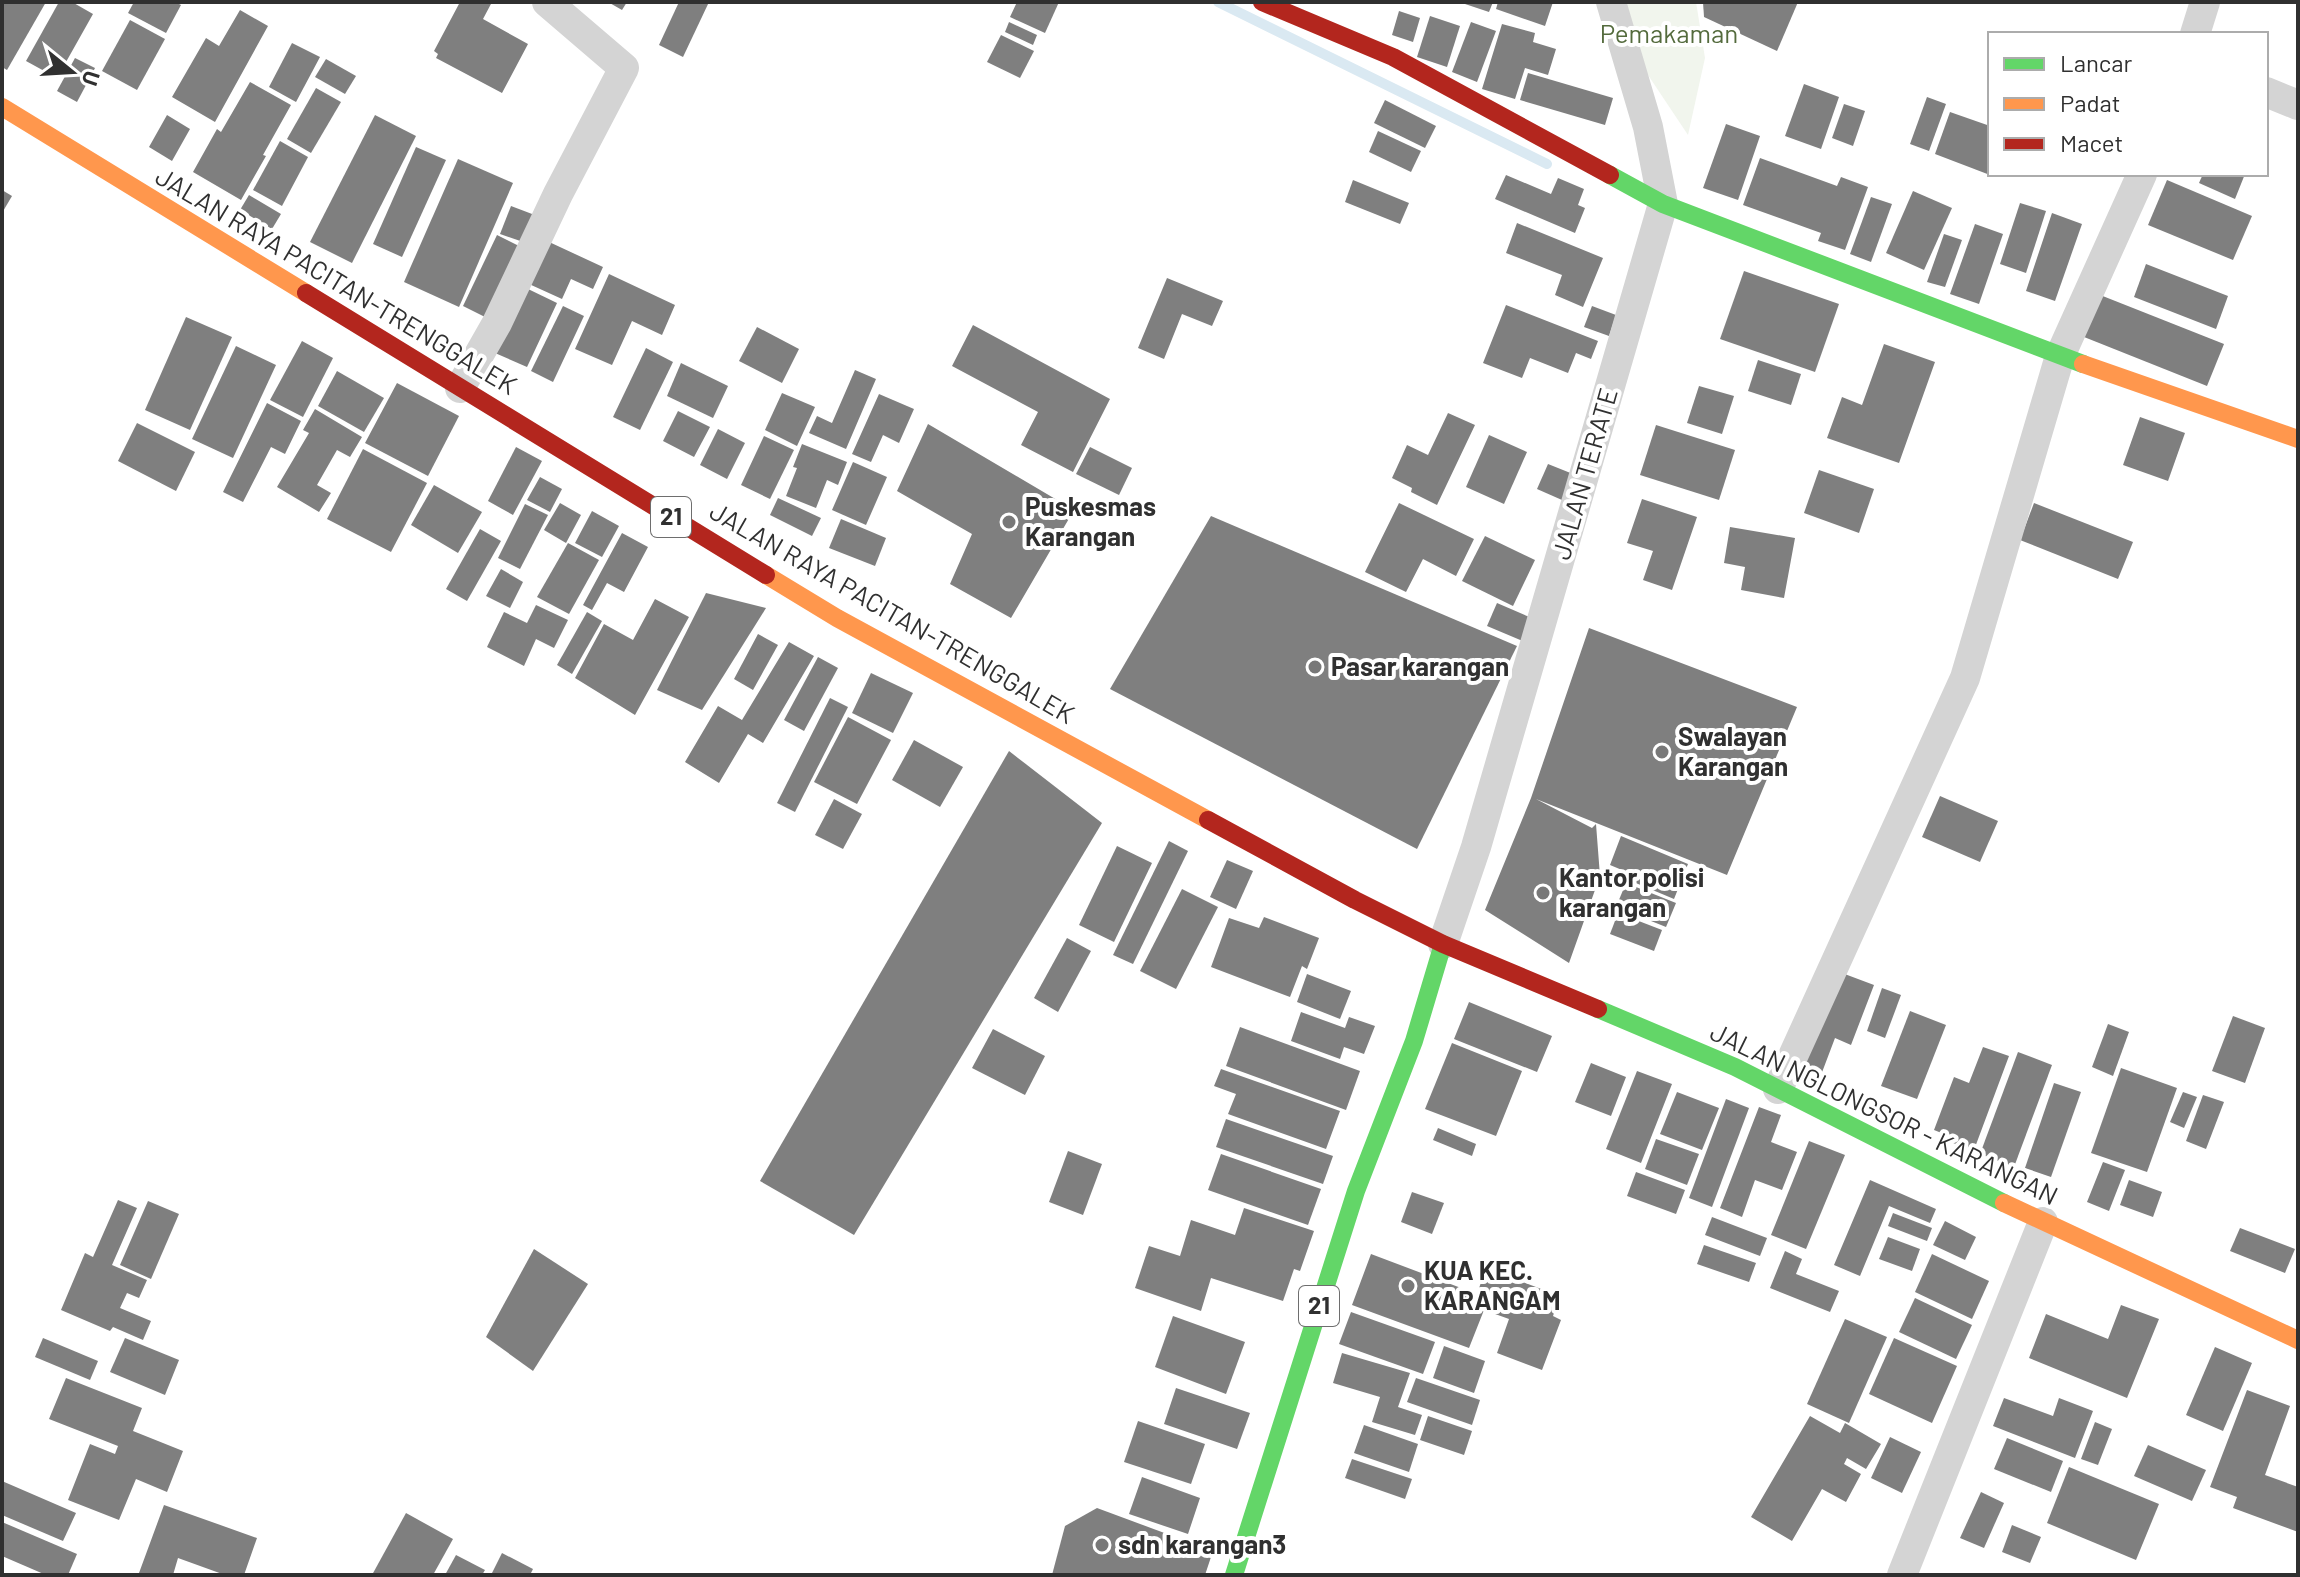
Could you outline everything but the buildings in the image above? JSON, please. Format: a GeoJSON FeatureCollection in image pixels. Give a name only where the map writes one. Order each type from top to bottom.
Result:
{"type":"FeatureCollection","features":[{"type":"Feature","properties":{"kind":"main road"},"geometry":{"type":"LineString","coordinates":[[1262,2],[1393,57],[1663,204],[2060,356],[2298,439]]}},
{"type":"Feature","properties":{"kind":"main road","name":"JALAN RAYA PACITAN-TRENGGALEK"},"geometry":{"type":"LineString","coordinates":[[2,107],[837,618],[1355,900],[1443,944]]}},
{"type":"Feature","properties":{"kind":"main road","name":"21"},"geometry":{"type":"LineString","coordinates":[[1234,1575],[1356,1191],[1414,1041],[1443,944]]}},
{"type":"Feature","properties":{"kind":"main road","name":"JALAN NGLONGSOR - KARANGAN"},"geometry":{"type":"LineString","coordinates":[[1443,944],[1735,1067],[2043,1222],[2298,1340]]}},
{"type":"Feature","properties":{"kind":"street"},"geometry":{"type":"LineString","coordinates":[[460,388],[497,323],[558,194],[624,68],[547,2]]}},
{"type":"Feature","properties":{"kind":"street","name":"JALAN TERATE"},"geometry":{"type":"LineString","coordinates":[[1443,944],[1476,847],[1663,204],[1648,127],[1611,2]]}},
{"type":"Feature","properties":{"kind":"street"},"geometry":{"type":"LineString","coordinates":[[2196,32],[2205,2]]}},
{"type":"Feature","properties":{"kind":"street"},"geometry":{"type":"LineString","coordinates":[[2268,93],[2298,105]]}},
{"type":"Feature","properties":{"kind":"street"},"geometry":{"type":"LineString","coordinates":[[1778,1089],[1965,678],[2060,356],[2141,176]]}},
{"type":"Feature","properties":{"kind":"street"},"geometry":{"type":"LineString","coordinates":[[1902,1575],[2043,1222]]}},
{"type":"Feature","properties":{"kind":"green space","name":"Pemakaman"},"geometry":{"type":"Polygon","coordinates":[[[1626,2],[1696,2],[1705,58],[1688,135],[1646,72],[1626,2]]]}},
{"type":"Feature","properties":{"kind":"waterway"},"geometry":{"type":"LineString","coordinates":[[1218,2],[1547,164]]}},
{"type":"Feature","properties":{"kind":"traffic: fast"},"geometry":{"type":"LineString","coordinates":[[1610,175],[1663,204],[2083,364]]}},
{"type":"Feature","properties":{"kind":"traffic: fast"},"geometry":{"type":"LineString","coordinates":[[1234,1575],[1356,1191],[1414,1041],[1443,944]]}},
{"type":"Feature","properties":{"kind":"traffic: fast"},"geometry":{"type":"LineString","coordinates":[[1598,1009],[1735,1067],[2004,1203]]}},
{"type":"Feature","properties":{"kind":"traffic: slow"},"geometry":{"type":"LineString","coordinates":[[2,107],[306,293]]}},
{"type":"Feature","properties":{"kind":"traffic: slow"},"geometry":{"type":"LineString","coordinates":[[2083,364],[2298,439]]}},
{"type":"Feature","properties":{"kind":"traffic: slow"},"geometry":{"type":"LineString","coordinates":[[766,575],[837,618],[1208,820]]}},
{"type":"Feature","properties":{"kind":"traffic: slow"},"geometry":{"type":"LineString","coordinates":[[2004,1203],[2298,1340]]}},
{"type":"Feature","properties":{"kind":"traffic: jam"},"geometry":{"type":"LineString","coordinates":[[1262,2],[1393,57],[1610,175]]}},
{"type":"Feature","properties":{"kind":"traffic: jam"},"geometry":{"type":"LineString","coordinates":[[306,293],[766,575]]}},
{"type":"Feature","properties":{"kind":"traffic: jam"},"geometry":{"type":"LineString","coordinates":[[1208,820],[1443,944],[1598,1009]]}},
{"type":"Feature","properties":{"kind":"place","name":"Puskesmas Karangan"},"geometry":{"type":"Point","coordinates":[1009,522]}},
{"type":"Feature","properties":{"kind":"place","name":"Pasar karangan"},"geometry":{"type":"Point","coordinates":[1315,667]}},
{"type":"Feature","properties":{"kind":"place","name":"Swalayan Karangan"},"geometry":{"type":"Point","coordinates":[1662,752]}},
{"type":"Feature","properties":{"kind":"place","name":"Kantor polisi karangan"},"geometry":{"type":"Point","coordinates":[1543,893]}},
{"type":"Feature","properties":{"kind":"place","name":"KUA KEC. KARANGAM"},"geometry":{"type":"Point","coordinates":[1408,1286]}},
{"type":"Feature","properties":{"kind":"place","name":"sdn karangan3"},"geometry":{"type":"Point","coordinates":[1102,1545]}}]}
